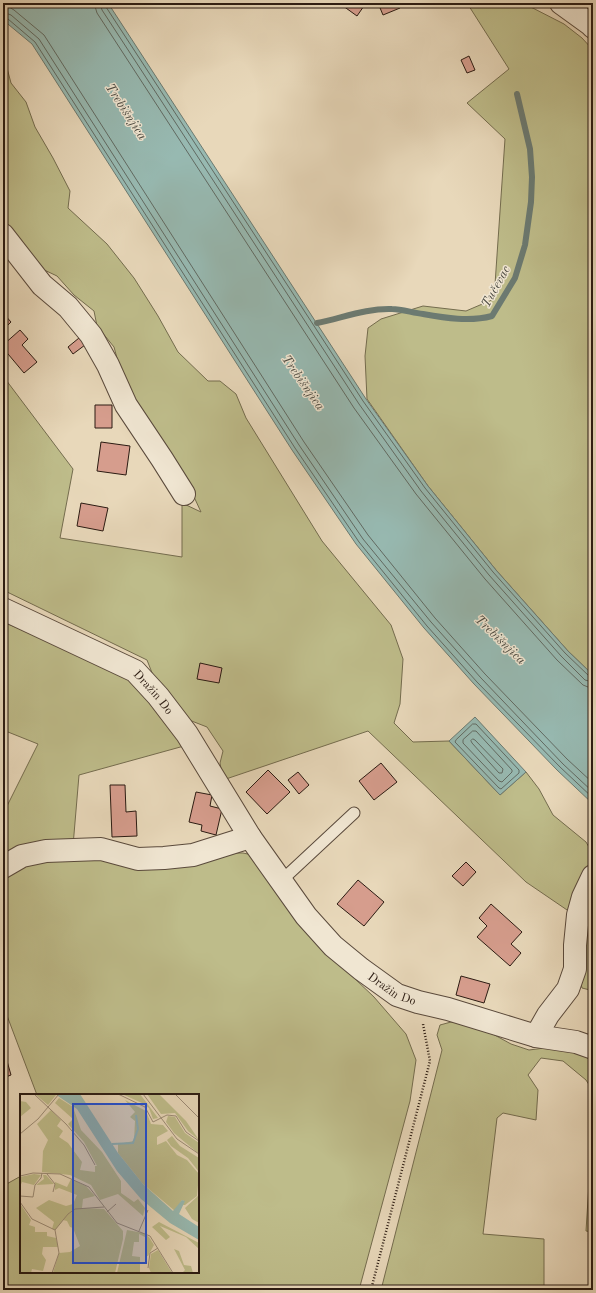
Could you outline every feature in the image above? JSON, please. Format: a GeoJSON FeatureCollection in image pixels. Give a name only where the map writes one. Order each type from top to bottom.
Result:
{"type":"FeatureCollection","features":[{"type":"Feature","properties":{"kind":"street"},"geometry":{"type":"LineString","coordinates":[[561,3],[590,24],[593,28]]}},
{"type":"Feature","properties":{"kind":"street"},"geometry":{"type":"LineString","coordinates":[[3,236],[42,285],[68,308],[91,335],[108,365],[126,405],[162,458],[184,494]]}},
{"type":"Feature","properties":{"kind":"street","name":"Dražin Do"},"geometry":{"type":"LineString","coordinates":[[3,609],[135,671],[158,696],[187,734],[250,837],[306,916],[333,946],[361,970],[397,995],[536,1036],[576,1042],[593,1048]]}},
{"type":"Feature","properties":{"kind":"street"},"geometry":{"type":"LineString","coordinates":[[3,867],[22,856],[46,851],[101,849],[138,859],[193,855],[250,837]]}},
{"type":"Feature","properties":{"kind":"street"},"geometry":{"type":"LineString","coordinates":[[536,1036],[548,1015],[568,989],[575,970],[575,945],[578,915],[583,896],[593,876]]}},
{"type":"Feature","properties":{"kind":"lane"},"geometry":{"type":"LineString","coordinates":[[281,881],[354,813]]}},
{"type":"Feature","properties":{"kind":"path"},"geometry":{"type":"LineString","coordinates":[[371,1290],[430,1062],[418,1002]]}},
{"type":"Feature","properties":{"kind":"shaded area"},"geometry":{"type":"Polygon","coordinates":[[[467,3],[523,3],[564,24],[582,38],[593,50],[593,675],[568,651],[496,570],[428,486],[367,399],[365,356],[368,328],[381,319],[423,306],[466,311],[494,299],[505,139],[467,103],[509,69],[467,3]]]}},
{"type":"Feature","properties":{"kind":"shaded area"},"geometry":{"type":"Polygon","coordinates":[[[579,3],[593,3],[593,12],[579,3]]]}},
{"type":"Feature","properties":{"kind":"shaded area"},"geometry":{"type":"Polygon","coordinates":[[[3,53],[11,83],[26,102],[35,127],[70,191],[68,208],[107,244],[134,278],[158,316],[178,352],[208,381],[220,381],[236,394],[246,418],[322,541],[391,625],[403,659],[400,704],[394,723],[413,742],[449,741],[500,795],[526,772],[539,789],[553,815],[586,842],[593,854],[593,868],[570,912],[526,882],[368,731],[223,780],[220,763],[223,751],[207,727],[184,718],[158,688],[147,660],[3,590],[3,376],[73,469],[60,538],[182,557],[182,503],[201,512],[182,471],[151,431],[120,369],[114,347],[97,326],[94,311],[74,295],[57,276],[38,267],[3,223],[3,53]]]}},
{"type":"Feature","properties":{"kind":"shaded area"},"geometry":{"type":"Polygon","coordinates":[[[3,622],[104,664],[133,681],[184,746],[79,775],[73,846],[3,865],[3,814],[38,744],[3,730],[3,622]]]}},
{"type":"Feature","properties":{"kind":"shaded area"},"geometry":{"type":"Polygon","coordinates":[[[228,853],[243,853],[257,856],[312,938],[374,997],[406,1034],[416,1060],[410,1101],[359,1290],[3,1290],[3,1186],[20,1177],[20,1273],[199,1273],[199,1094],[37,1094],[3,1005],[3,869],[23,859],[228,853]]]}},
{"type":"Feature","properties":{"kind":"shaded area"},"geometry":{"type":"Polygon","coordinates":[[[593,892],[593,987],[590,990],[582,988],[580,978],[580,954],[593,892]]]}},
{"type":"Feature","properties":{"kind":"shaded area"},"geometry":{"type":"Polygon","coordinates":[[[451,1022],[480,1027],[511,1044],[529,1050],[552,1047],[593,1055],[593,1091],[586,1080],[563,1061],[541,1058],[528,1075],[538,1090],[536,1120],[503,1113],[497,1118],[483,1234],[544,1239],[544,1290],[381,1290],[442,1050],[437,1035],[440,1025],[451,1022]]]}},
{"type":"Feature","properties":{"kind":"shaded area"},"geometry":{"type":"Polygon","coordinates":[[[593,1120],[593,1232],[586,1231],[593,1120]]]}},
{"type":"Feature","properties":{"kind":"water","name":"Trebišnjica"},"geometry":{"type":"Polygon","coordinates":[[[3,3],[108,3],[366,399],[428,486],[496,570],[568,651],[593,675],[593,804],[557,770],[474,684],[424,628],[356,544],[292,450],[32,44],[3,20],[3,3]]]}},
{"type":"Feature","properties":{"kind":"water"},"geometry":{"type":"Polygon","coordinates":[[[475,717],[526,772],[500,795],[449,741],[475,717]]]}},
{"type":"Feature","properties":{"kind":"building"},"geometry":{"type":"Polygon","coordinates":[[[339,3],[366,3],[357,16],[339,3]]]}},
{"type":"Feature","properties":{"kind":"building"},"geometry":{"type":"Polygon","coordinates":[[[378,3],[398,3],[400,8],[383,15],[378,3]]]}},
{"type":"Feature","properties":{"kind":"building"},"geometry":{"type":"Polygon","coordinates":[[[469,56],[475,70],[467,73],[461,60],[469,56]]]}},
{"type":"Feature","properties":{"kind":"building"},"geometry":{"type":"Polygon","coordinates":[[[3,313],[11,322],[3,330],[3,313]]]}},
{"type":"Feature","properties":{"kind":"building"},"geometry":{"type":"Polygon","coordinates":[[[20,330],[28,339],[22,345],[37,362],[24,373],[3,348],[3,345],[20,330]]]}},
{"type":"Feature","properties":{"kind":"building"},"geometry":{"type":"Polygon","coordinates":[[[79,338],[85,345],[73,354],[68,347],[79,338]]]}},
{"type":"Feature","properties":{"kind":"building"},"geometry":{"type":"Polygon","coordinates":[[[95,405],[112,405],[112,428],[95,428],[95,405]]]}},
{"type":"Feature","properties":{"kind":"building"},"geometry":{"type":"Polygon","coordinates":[[[101,442],[130,446],[126,475],[97,471],[101,442]]]}},
{"type":"Feature","properties":{"kind":"building"},"geometry":{"type":"Polygon","coordinates":[[[81,503],[108,508],[103,531],[77,526],[81,503]]]}},
{"type":"Feature","properties":{"kind":"building"},"geometry":{"type":"Polygon","coordinates":[[[200,663],[222,668],[219,683],[197,679],[200,663]]]}},
{"type":"Feature","properties":{"kind":"building"},"geometry":{"type":"Polygon","coordinates":[[[381,763],[397,782],[374,800],[359,781],[381,763]]]}},
{"type":"Feature","properties":{"kind":"building"},"geometry":{"type":"Polygon","coordinates":[[[268,770],[290,792],[267,814],[246,792],[268,770]]]}},
{"type":"Feature","properties":{"kind":"building"},"geometry":{"type":"Polygon","coordinates":[[[298,772],[309,785],[299,794],[288,780],[298,772]]]}},
{"type":"Feature","properties":{"kind":"building"},"geometry":{"type":"Polygon","coordinates":[[[110,785],[125,785],[126,812],[136,811],[137,836],[112,837],[110,785]]]}},
{"type":"Feature","properties":{"kind":"building"},"geometry":{"type":"Polygon","coordinates":[[[196,792],[212,795],[210,806],[222,809],[216,835],[201,831],[202,825],[189,822],[196,792]]]}},
{"type":"Feature","properties":{"kind":"building"},"geometry":{"type":"Polygon","coordinates":[[[466,862],[476,872],[463,886],[452,876],[466,862]]]}},
{"type":"Feature","properties":{"kind":"building"},"geometry":{"type":"Polygon","coordinates":[[[358,880],[384,902],[364,926],[337,904],[358,880]]]}},
{"type":"Feature","properties":{"kind":"building"},"geometry":{"type":"Polygon","coordinates":[[[491,904],[522,932],[511,944],[521,953],[510,966],[477,937],[487,926],[479,918],[491,904]]]}},
{"type":"Feature","properties":{"kind":"building"},"geometry":{"type":"Polygon","coordinates":[[[461,976],[490,984],[484,1003],[456,995],[461,976]]]}},
{"type":"Feature","properties":{"kind":"building"},"geometry":{"type":"Polygon","coordinates":[[[3,1047],[11,1075],[3,1078],[3,1047]]]}},
{"type":"Feature","properties":{"kind":"building"},"geometry":{"type":"Polygon","coordinates":[[[592,1239],[593,1251],[591,1251],[592,1239]]]}},
{"type":"Feature","properties":{"kind":"waterway","name":"Tučevac"},"geometry":{"type":"LineString","coordinates":[[317,323],[383,309],[400,310],[458,319],[475,319],[492,316],[515,278],[525,245],[531,202],[532,177],[530,149],[517,94]]}}]}
